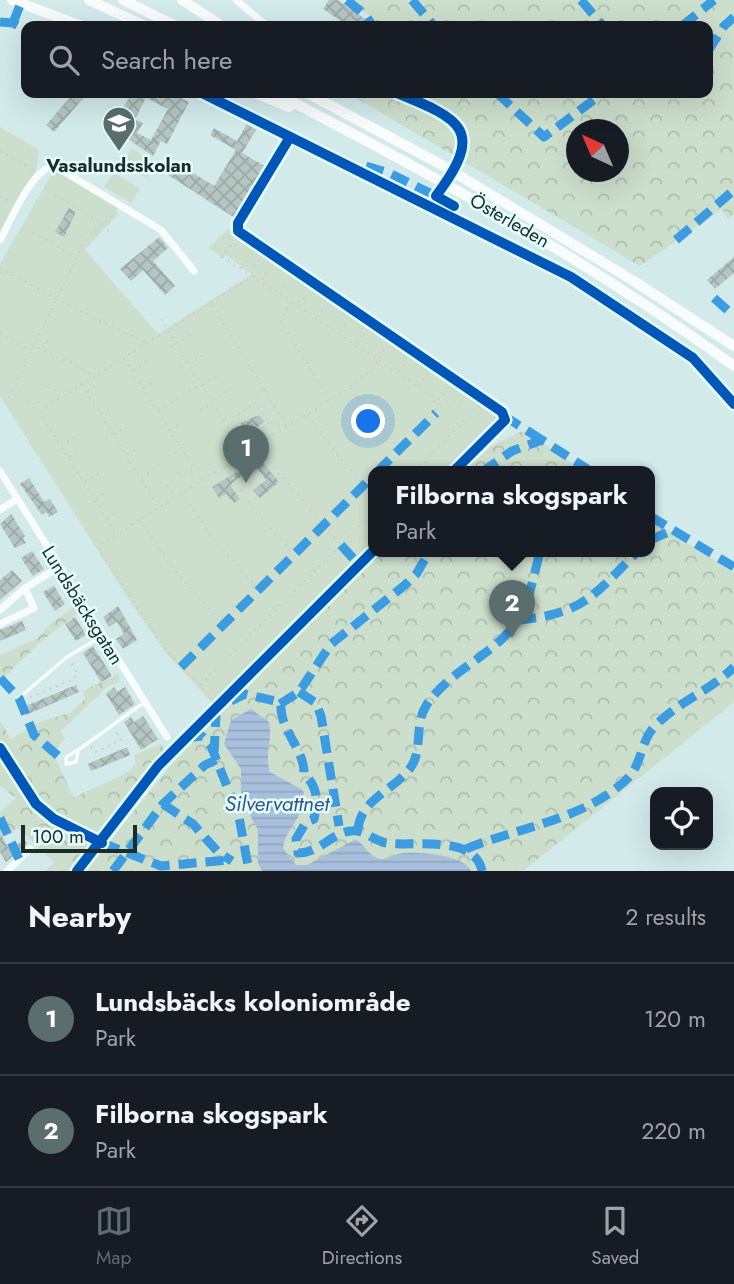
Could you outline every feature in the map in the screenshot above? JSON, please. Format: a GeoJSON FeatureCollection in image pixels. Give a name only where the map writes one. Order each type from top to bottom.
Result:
{"type":"FeatureCollection","features":[{"type":"Feature","properties":{"kind":"main road"},"geometry":{"type":"LineString","coordinates":[[12,0],[69,21]]}},
{"type":"Feature","properties":{"kind":"main road"},"geometry":{"type":"LineString","coordinates":[[89,0],[134,21]]}},
{"type":"Feature","properties":{"kind":"main road"},"geometry":{"type":"LineString","coordinates":[[123,0],[166,21]]}},
{"type":"Feature","properties":{"kind":"main road"},"geometry":{"type":"LineString","coordinates":[[182,0],[214,21]]}},
{"type":"Feature","properties":{"kind":"main road"},"geometry":{"type":"LineString","coordinates":[[267,98],[372,143]]}},
{"type":"Feature","properties":{"kind":"main road","name":"Österleden"},"geometry":{"type":"LineString","coordinates":[[285,98],[527,229],[663,315],[734,366]]}},
{"type":"Feature","properties":{"kind":"main road","name":"Österleden"},"geometry":{"type":"LineString","coordinates":[[317,98],[466,179],[734,346]]}},
{"type":"Feature","properties":{"kind":"main road"},"geometry":{"type":"LineString","coordinates":[[326,98],[356,118]]}},
{"type":"Feature","properties":{"kind":"street"},"geometry":{"type":"LineString","coordinates":[[236,0],[261,21]]}},
{"type":"Feature","properties":{"kind":"street"},"geometry":{"type":"LineString","coordinates":[[0,240],[35,178],[49,166],[55,166],[161,230],[194,271]]}},
{"type":"Feature","properties":{"kind":"street","name":"Lundsbäcksgatan"},"geometry":{"type":"LineString","coordinates":[[0,471],[167,737]]}},
{"type":"Feature","properties":{"kind":"street"},"geometry":{"type":"LineString","coordinates":[[0,510],[17,499]]}},
{"type":"Feature","properties":{"kind":"street"},"geometry":{"type":"LineString","coordinates":[[0,610],[25,588],[59,567]]}},
{"type":"Feature","properties":{"kind":"street"},"geometry":{"type":"LineString","coordinates":[[0,624],[34,608],[25,588]]}},
{"type":"Feature","properties":{"kind":"street"},"geometry":{"type":"LineString","coordinates":[[7,871],[30,849]]}},
{"type":"Feature","properties":{"kind":"lane"},"geometry":{"type":"LineString","coordinates":[[19,698],[67,657],[102,636]]}},
{"type":"Feature","properties":{"kind":"lane"},"geometry":{"type":"LineString","coordinates":[[78,752],[101,731],[144,703]]}},
{"type":"Feature","properties":{"kind":"path"},"geometry":{"type":"LineString","coordinates":[[0,151],[32,169],[26,180]]}},
{"type":"Feature","properties":{"kind":"path"},"geometry":{"type":"LineString","coordinates":[[55,195],[102,223],[109,232]]}},
{"type":"Feature","properties":{"kind":"path"},"geometry":{"type":"LineString","coordinates":[[0,196],[13,204]]}},
{"type":"Feature","properties":{"kind":"path"},"geometry":{"type":"LineString","coordinates":[[9,398],[75,258],[102,223],[124,208]]}},
{"type":"Feature","properties":{"kind":"path"},"geometry":{"type":"LineString","coordinates":[[33,232],[75,258]]}},
{"type":"Feature","properties":{"kind":"path"},"geometry":{"type":"LineString","coordinates":[[230,244],[222,257],[438,401]]}},
{"type":"Feature","properties":{"kind":"path"},"geometry":{"type":"LineString","coordinates":[[242,268],[249,257]]}},
{"type":"Feature","properties":{"kind":"path"},"geometry":{"type":"LineString","coordinates":[[251,274],[259,259]]}},
{"type":"Feature","properties":{"kind":"path"},"geometry":{"type":"LineString","coordinates":[[0,268],[56,299],[147,343]]}},
{"type":"Feature","properties":{"kind":"path"},"geometry":{"type":"LineString","coordinates":[[261,281],[267,272]]}},
{"type":"Feature","properties":{"kind":"path"},"geometry":{"type":"LineString","coordinates":[[44,408],[254,276]]}},
{"type":"Feature","properties":{"kind":"path"},"geometry":{"type":"LineString","coordinates":[[279,294],[286,284]]}},
{"type":"Feature","properties":{"kind":"path"},"geometry":{"type":"LineString","coordinates":[[299,307],[306,296]]}},
{"type":"Feature","properties":{"kind":"path"},"geometry":{"type":"LineString","coordinates":[[291,302],[281,322],[330,399]]}},
{"type":"Feature","properties":{"kind":"path"},"geometry":{"type":"LineString","coordinates":[[211,304],[287,426]]}},
{"type":"Feature","properties":{"kind":"path"},"geometry":{"type":"LineString","coordinates":[[317,318],[323,309]]}},
{"type":"Feature","properties":{"kind":"path"},"geometry":{"type":"LineString","coordinates":[[161,319],[244,453]]}},
{"type":"Feature","properties":{"kind":"path"},"geometry":{"type":"LineString","coordinates":[[339,333],[346,324]]}},
{"type":"Feature","properties":{"kind":"path"},"geometry":{"type":"LineString","coordinates":[[0,333],[32,349],[43,349],[94,375]]}},
{"type":"Feature","properties":{"kind":"path"},"geometry":{"type":"LineString","coordinates":[[356,344],[362,334]]}},
{"type":"Feature","properties":{"kind":"path"},"geometry":{"type":"LineString","coordinates":[[170,346],[190,335]]}},
{"type":"Feature","properties":{"kind":"path"},"geometry":{"type":"LineString","coordinates":[[43,349],[49,337]]}},
{"type":"Feature","properties":{"kind":"path"},"geometry":{"type":"LineString","coordinates":[[71,363],[77,350]]}},
{"type":"Feature","properties":{"kind":"path"},"geometry":{"type":"LineString","coordinates":[[218,705],[167,651],[100,552],[102,542],[350,387],[379,361],[384,350]]}},
{"type":"Feature","properties":{"kind":"path"},"geometry":{"type":"LineString","coordinates":[[180,367],[206,353]]}},
{"type":"Feature","properties":{"kind":"path"},"geometry":{"type":"LineString","coordinates":[[124,358],[200,480]]}},
{"type":"Feature","properties":{"kind":"path"},"geometry":{"type":"LineString","coordinates":[[398,373],[406,361]]}},
{"type":"Feature","properties":{"kind":"path"},"geometry":{"type":"LineString","coordinates":[[132,371],[146,362]]}},
{"type":"Feature","properties":{"kind":"path"},"geometry":{"type":"LineString","coordinates":[[418,386],[430,370]]}},
{"type":"Feature","properties":{"kind":"path"},"geometry":{"type":"LineString","coordinates":[[189,391],[220,374]]}},
{"type":"Feature","properties":{"kind":"path"},"geometry":{"type":"LineString","coordinates":[[143,389],[155,381]]}},
{"type":"Feature","properties":{"kind":"path"},"geometry":{"type":"LineString","coordinates":[[41,384],[55,390],[60,398]]}},
{"type":"Feature","properties":{"kind":"path"},"geometry":{"type":"LineString","coordinates":[[82,384],[158,506]]}},
{"type":"Feature","properties":{"kind":"path"},"geometry":{"type":"LineString","coordinates":[[436,413],[438,401],[451,384]]}},
{"type":"Feature","properties":{"kind":"path"},"geometry":{"type":"LineString","coordinates":[[86,392],[96,386]]}},
{"type":"Feature","properties":{"kind":"path"},"geometry":{"type":"LineString","coordinates":[[350,387],[371,418],[399,449]]}},
{"type":"Feature","properties":{"kind":"path"},"geometry":{"type":"LineString","coordinates":[[222,419],[236,416],[255,404],[263,388]]}},
{"type":"Feature","properties":{"kind":"path"},"geometry":{"type":"LineString","coordinates":[[200,410],[229,389]]}},
{"type":"Feature","properties":{"kind":"path"},"geometry":{"type":"LineString","coordinates":[[157,411],[177,398]]}},
{"type":"Feature","properties":{"kind":"path"},"geometry":{"type":"LineString","coordinates":[[27,403],[31,405],[39,401],[44,408],[43,416],[116,533]]}},
{"type":"Feature","properties":{"kind":"path"},"geometry":{"type":"LineString","coordinates":[[438,405],[462,402]]}},
{"type":"Feature","properties":{"kind":"path"},"geometry":{"type":"LineString","coordinates":[[420,466],[483,402]]}},
{"type":"Feature","properties":{"kind":"path"},"geometry":{"type":"LineString","coordinates":[[255,404],[270,423],[287,426]]}},
{"type":"Feature","properties":{"kind":"path"},"geometry":{"type":"LineString","coordinates":[[100,414],[112,407]]}},
{"type":"Feature","properties":{"kind":"path"},"geometry":{"type":"LineString","coordinates":[[308,414],[334,451],[364,485]]}},
{"type":"Feature","properties":{"kind":"path"},"geometry":{"type":"LineString","coordinates":[[169,430],[182,422]]}},
{"type":"Feature","properties":{"kind":"path"},"geometry":{"type":"LineString","coordinates":[[229,430],[253,434],[270,423]]}},
{"type":"Feature","properties":{"kind":"path"},"geometry":{"type":"LineString","coordinates":[[113,435],[125,427]]}},
{"type":"Feature","properties":{"kind":"path"},"geometry":{"type":"LineString","coordinates":[[61,444],[80,435]]}},
{"type":"Feature","properties":{"kind":"path"},"geometry":{"type":"LineString","coordinates":[[256,446],[341,545]]}},
{"type":"Feature","properties":{"kind":"path"},"geometry":{"type":"LineString","coordinates":[[126,455],[138,448]]}},
{"type":"Feature","properties":{"kind":"path"},"geometry":{"type":"LineString","coordinates":[[174,454],[182,450]]}},
{"type":"Feature","properties":{"kind":"path"},"geometry":{"type":"LineString","coordinates":[[69,458],[78,452]]}},
{"type":"Feature","properties":{"kind":"path"},"geometry":{"type":"LineString","coordinates":[[224,466],[257,514],[294,554]]}},
{"type":"Feature","properties":{"kind":"path"},"geometry":{"type":"LineString","coordinates":[[140,477],[155,468]]}},
{"type":"Feature","properties":{"kind":"path"},"geometry":{"type":"LineString","coordinates":[[178,473],[183,476],[194,470]]}},
{"type":"Feature","properties":{"kind":"path"},"geometry":{"type":"LineString","coordinates":[[84,483],[103,471]]}},
{"type":"Feature","properties":{"kind":"path"},"geometry":{"type":"LineString","coordinates":[[167,485],[174,496]]}},
{"type":"Feature","properties":{"kind":"path"},"geometry":{"type":"LineString","coordinates":[[95,500],[106,492]]}},
{"type":"Feature","properties":{"kind":"path"},"geometry":{"type":"LineString","coordinates":[[181,492],[215,541],[258,589]]}},
{"type":"Feature","properties":{"kind":"path"},"geometry":{"type":"LineString","coordinates":[[106,518],[118,512]]}},
{"type":"Feature","properties":{"kind":"path"},"geometry":{"type":"LineString","coordinates":[[199,685],[368,518]]}},
{"type":"Feature","properties":{"kind":"path"},"geometry":{"type":"LineString","coordinates":[[139,519],[167,561],[223,625]]}},
{"type":"Feature","properties":{"kind":"path"},"geometry":{"type":"LineString","coordinates":[[19,698],[45,693],[74,679],[77,673],[67,657]]}},
{"type":"Feature","properties":{"kind":"path"},"geometry":{"type":"LineString","coordinates":[[89,743],[96,752],[121,740],[112,723]]}},
{"type":"Feature","properties":{"kind":"path"},"geometry":{"type":"LineString","coordinates":[[101,731],[111,745]]}},
{"type":"Feature","properties":{"kind":"green space"},"geometry":{"type":"Polygon","coordinates":[[[348,0],[734,0],[734,214],[728,219],[722,209],[640,266],[356,98],[713,98],[713,21],[377,21],[348,0]]]}},
{"type":"Feature","properties":{"kind":"green space"},"geometry":{"type":"Polygon","coordinates":[[[0,127],[39,150],[36,170],[0,233],[0,127]]]}},
{"type":"Feature","properties":{"kind":"green space"},"geometry":{"type":"Polygon","coordinates":[[[131,149],[156,162],[147,178],[123,164],[131,149]]]}},
{"type":"Feature","properties":{"kind":"green space"},"geometry":{"type":"Polygon","coordinates":[[[54,170],[117,208],[117,215],[85,250],[158,334],[252,274],[226,255],[223,258],[209,248],[228,229],[497,409],[502,416],[455,466],[368,466],[368,553],[215,706],[165,652],[131,603],[0,396],[0,264],[54,170]]]}},
{"type":"Feature","properties":{"kind":"green space"},"geometry":{"type":"Polygon","coordinates":[[[114,172],[140,189],[131,203],[104,187],[114,172]]]}},
{"type":"Feature","properties":{"kind":"green space"},"geometry":{"type":"Polygon","coordinates":[[[522,431],[531,434],[574,466],[469,466],[491,446],[522,431]]]}},
{"type":"Feature","properties":{"kind":"green space"},"geometry":{"type":"Polygon","coordinates":[[[655,522],[734,573],[734,702],[523,871],[86,871],[201,728],[375,557],[655,557],[655,522]]]}},
{"type":"Feature","properties":{"kind":"green space"},"geometry":{"type":"Polygon","coordinates":[[[79,603],[83,609],[43,640],[0,681],[0,655],[38,638],[49,625],[79,603]]]}},
{"type":"Feature","properties":{"kind":"green space"},"geometry":{"type":"Polygon","coordinates":[[[118,674],[120,681],[107,687],[61,731],[65,739],[52,752],[74,798],[129,771],[136,765],[134,755],[161,744],[166,752],[142,776],[101,837],[72,871],[46,871],[54,862],[18,828],[0,838],[0,812],[16,798],[0,786],[0,721],[11,739],[42,721],[70,713],[85,699],[83,691],[118,674]]]}},
{"type":"Feature","properties":{"kind":"water","name":"Silvervattnet"},"geometry":{"type":"Polygon","coordinates":[[[251,709],[269,722],[270,772],[303,790],[303,806],[283,848],[296,865],[307,865],[356,839],[377,858],[384,859],[404,853],[431,854],[460,861],[471,871],[262,871],[258,863],[258,830],[241,798],[241,769],[224,744],[231,720],[251,709]]]}},
{"type":"Feature","properties":{"kind":"building"},"geometry":{"type":"Polygon","coordinates":[[[329,0],[338,0],[368,21],[341,21],[323,9],[329,0]]]}},
{"type":"Feature","properties":{"kind":"building"},"geometry":{"type":"Polygon","coordinates":[[[70,98],[83,98],[54,132],[46,125],[70,98]]]}},
{"type":"Feature","properties":{"kind":"building"},"geometry":{"type":"Polygon","coordinates":[[[129,98],[146,98],[181,98],[189,102],[167,144],[161,141],[153,156],[114,130],[118,124],[114,122],[129,98]],[[146,98],[135,119],[143,123],[137,133],[151,140],[168,109],[146,98]]]}},
{"type":"Feature","properties":{"kind":"building"},"geometry":{"type":"Polygon","coordinates":[[[247,124],[256,130],[242,153],[266,167],[235,218],[168,175],[176,162],[214,186],[236,150],[210,135],[214,128],[237,141],[247,124]]]}},
{"type":"Feature","properties":{"kind":"building"},"geometry":{"type":"Polygon","coordinates":[[[69,208],[76,212],[64,237],[55,232],[69,208]]]}},
{"type":"Feature","properties":{"kind":"building"},"geometry":{"type":"Polygon","coordinates":[[[159,237],[168,248],[153,261],[175,286],[165,295],[143,270],[131,281],[120,269],[159,237]]]}},
{"type":"Feature","properties":{"kind":"building"},"geometry":{"type":"Polygon","coordinates":[[[734,257],[734,273],[715,289],[707,280],[734,257]]]}},
{"type":"Feature","properties":{"kind":"building"},"geometry":{"type":"Polygon","coordinates":[[[259,415],[264,421],[250,434],[256,443],[247,449],[240,436],[247,432],[241,423],[259,415]]]}},
{"type":"Feature","properties":{"kind":"building"},"geometry":{"type":"Polygon","coordinates":[[[240,457],[246,466],[258,457],[279,482],[260,498],[253,490],[266,480],[258,469],[246,478],[244,474],[230,485],[240,499],[234,503],[226,494],[219,498],[212,487],[240,470],[240,457]]]}},
{"type":"Feature","properties":{"kind":"building"},"geometry":{"type":"Polygon","coordinates":[[[29,478],[44,502],[50,499],[58,512],[49,517],[47,512],[42,515],[20,484],[29,478]]]}},
{"type":"Feature","properties":{"kind":"building"},"geometry":{"type":"Polygon","coordinates":[[[11,514],[25,536],[23,538],[26,543],[15,548],[0,524],[11,514]]]}},
{"type":"Feature","properties":{"kind":"building"},"geometry":{"type":"Polygon","coordinates":[[[32,551],[44,569],[33,576],[21,558],[32,551]]]}},
{"type":"Feature","properties":{"kind":"building"},"geometry":{"type":"Polygon","coordinates":[[[12,570],[22,581],[0,600],[0,580],[12,570]]]}},
{"type":"Feature","properties":{"kind":"building"},"geometry":{"type":"Polygon","coordinates":[[[54,586],[65,604],[55,611],[43,592],[54,586]]]}},
{"type":"Feature","properties":{"kind":"building"},"geometry":{"type":"Polygon","coordinates":[[[118,606],[137,640],[123,649],[116,639],[124,634],[117,622],[109,627],[103,617],[118,606]]]}},
{"type":"Feature","properties":{"kind":"building"},"geometry":{"type":"Polygon","coordinates":[[[75,617],[86,635],[76,641],[65,624],[75,617]]]}},
{"type":"Feature","properties":{"kind":"building"},"geometry":{"type":"Polygon","coordinates":[[[22,621],[26,630],[0,641],[0,630],[22,621]]]}},
{"type":"Feature","properties":{"kind":"building"},"geometry":{"type":"Polygon","coordinates":[[[93,646],[112,676],[101,682],[83,653],[93,646]]]}},
{"type":"Feature","properties":{"kind":"building"},"geometry":{"type":"Polygon","coordinates":[[[76,685],[79,692],[26,715],[23,707],[76,685]]]}},
{"type":"Feature","properties":{"kind":"building"},"geometry":{"type":"Polygon","coordinates":[[[114,687],[117,692],[125,687],[135,704],[119,715],[106,694],[114,687]]]}},
{"type":"Feature","properties":{"kind":"building"},"geometry":{"type":"Polygon","coordinates":[[[143,716],[158,739],[141,750],[124,722],[131,717],[134,722],[143,716]]]}},
{"type":"Feature","properties":{"kind":"building"},"geometry":{"type":"Polygon","coordinates":[[[127,747],[130,755],[91,771],[88,764],[127,747]]]}},
{"type":"Feature","properties":{"kind":"building"},"geometry":{"type":"Polygon","coordinates":[[[0,833],[9,849],[25,840],[27,844],[6,862],[0,852],[0,833]]]}},
{"type":"Feature","properties":{"kind":"marked path"},"geometry":{"type":"LineString","coordinates":[[13,23],[22,0]]}},
{"type":"Feature","properties":{"kind":"marked path"},"geometry":{"type":"LineString","coordinates":[[347,0],[370,21]]}},
{"type":"Feature","properties":{"kind":"marked path"},"geometry":{"type":"LineString","coordinates":[[412,0],[430,21]]}},
{"type":"Feature","properties":{"kind":"marked path"},"geometry":{"type":"LineString","coordinates":[[581,0],[599,21]]}},
{"type":"Feature","properties":{"kind":"marked path"},"geometry":{"type":"LineString","coordinates":[[688,21],[714,0]]}},
{"type":"Feature","properties":{"kind":"marked path"},"geometry":{"type":"LineString","coordinates":[[713,43],[724,26],[734,17]]}},
{"type":"Feature","properties":{"kind":"marked path"},"geometry":{"type":"LineString","coordinates":[[0,22],[13,23],[21,27]]}},
{"type":"Feature","properties":{"kind":"marked path"},"geometry":{"type":"LineString","coordinates":[[502,98],[544,137],[596,98]]}},
{"type":"Feature","properties":{"kind":"marked path"},"geometry":{"type":"LineString","coordinates":[[366,166],[389,173],[436,196]]}},
{"type":"Feature","properties":{"kind":"marked path"},"geometry":{"type":"LineString","coordinates":[[676,240],[734,190]]}},
{"type":"Feature","properties":{"kind":"marked path"},"geometry":{"type":"LineString","coordinates":[[714,298],[734,316]]}},
{"type":"Feature","properties":{"kind":"marked path"},"geometry":{"type":"LineString","coordinates":[[383,466],[436,413]]}},
{"type":"Feature","properties":{"kind":"marked path"},"geometry":{"type":"LineString","coordinates":[[504,416],[542,440]]}},
{"type":"Feature","properties":{"kind":"marked path"},"geometry":{"type":"LineString","coordinates":[[491,466],[512,451],[542,440],[583,466]]}},
{"type":"Feature","properties":{"kind":"marked path"},"geometry":{"type":"LineString","coordinates":[[181,667],[368,481]]}},
{"type":"Feature","properties":{"kind":"marked path"},"geometry":{"type":"LineString","coordinates":[[655,519],[734,567]]}},
{"type":"Feature","properties":{"kind":"marked path"},"geometry":{"type":"LineString","coordinates":[[655,538],[673,530]]}},
{"type":"Feature","properties":{"kind":"marked path"},"geometry":{"type":"LineString","coordinates":[[341,545],[359,565]]}},
{"type":"Feature","properties":{"kind":"marked path"},"geometry":{"type":"LineString","coordinates":[[280,704],[299,692],[331,644],[405,585],[417,573],[426,557]]}},
{"type":"Feature","properties":{"kind":"marked path"},"geometry":{"type":"LineString","coordinates":[[358,830],[365,810],[404,775],[415,760],[422,713],[435,693],[498,642],[519,618],[529,595],[539,557]]}},
{"type":"Feature","properties":{"kind":"marked path"},"geometry":{"type":"LineString","coordinates":[[518,620],[558,613],[573,607],[597,591],[632,557]]}},
{"type":"Feature","properties":{"kind":"marked path"},"geometry":{"type":"LineString","coordinates":[[466,849],[571,813],[610,793],[632,773],[651,730],[734,667]]}},
{"type":"Feature","properties":{"kind":"marked path"},"geometry":{"type":"LineString","coordinates":[[0,678],[19,698],[34,735],[64,761]]}},
{"type":"Feature","properties":{"kind":"marked path"},"geometry":{"type":"LineString","coordinates":[[299,692],[316,703],[321,716],[339,826]]}},
{"type":"Feature","properties":{"kind":"marked path"},"geometry":{"type":"LineString","coordinates":[[231,701],[245,694],[279,702],[281,706],[284,723],[301,757],[304,774],[316,795],[314,819],[306,822],[296,839],[298,853],[313,850],[337,835],[356,831],[386,843],[456,847],[477,859],[482,871]]}},
{"type":"Feature","properties":{"kind":"marked path"},"geometry":{"type":"LineString","coordinates":[[214,754],[216,715]]}},
{"type":"Feature","properties":{"kind":"marked path"},"geometry":{"type":"LineString","coordinates":[[186,738],[202,736],[211,746],[239,817],[249,871]]}},
{"type":"Feature","properties":{"kind":"marked path"},"geometry":{"type":"LineString","coordinates":[[113,871],[163,804],[205,765],[216,760]]}},
{"type":"Feature","properties":{"kind":"marked path"},"geometry":{"type":"LineString","coordinates":[[163,804],[193,824],[218,852],[232,861]]}},
{"type":"Feature","properties":{"kind":"marked path"},"geometry":{"type":"LineString","coordinates":[[0,818],[19,859]]}},
{"type":"Feature","properties":{"kind":"marked path"},"geometry":{"type":"LineString","coordinates":[[102,843],[161,866],[228,860]]}},
{"type":"Feature","properties":{"kind":"cycle path"},"geometry":{"type":"LineString","coordinates":[[212,98],[571,277],[693,358],[734,404]]}},
{"type":"Feature","properties":{"kind":"cycle path"},"geometry":{"type":"LineString","coordinates":[[409,98],[451,120],[459,130],[463,141],[460,156],[436,196],[454,206]]}},
{"type":"Feature","properties":{"kind":"cycle path"},"geometry":{"type":"LineString","coordinates":[[290,137],[238,223],[238,231],[502,412],[505,420],[459,466]]}},
{"type":"Feature","properties":{"kind":"cycle path"},"geometry":{"type":"LineString","coordinates":[[77,871],[158,766],[368,556]]}},
{"type":"Feature","properties":{"kind":"cycle path"},"geometry":{"type":"LineString","coordinates":[[0,748],[36,804],[54,819],[102,843]]}},
{"type":"Feature","properties":{"kind":"place","name":"Vasalundsskolan"},"geometry":{"type":"Point","coordinates":[119,153]}},
{"type":"Feature","properties":{"kind":"place","name":"Lundsbäcks koloniområde"},"geometry":{"type":"Point","coordinates":[246,483]}},
{"type":"Feature","properties":{"kind":"place","name":"Filborna skogspark"},"geometry":{"type":"Point","coordinates":[512,638]}}]}
